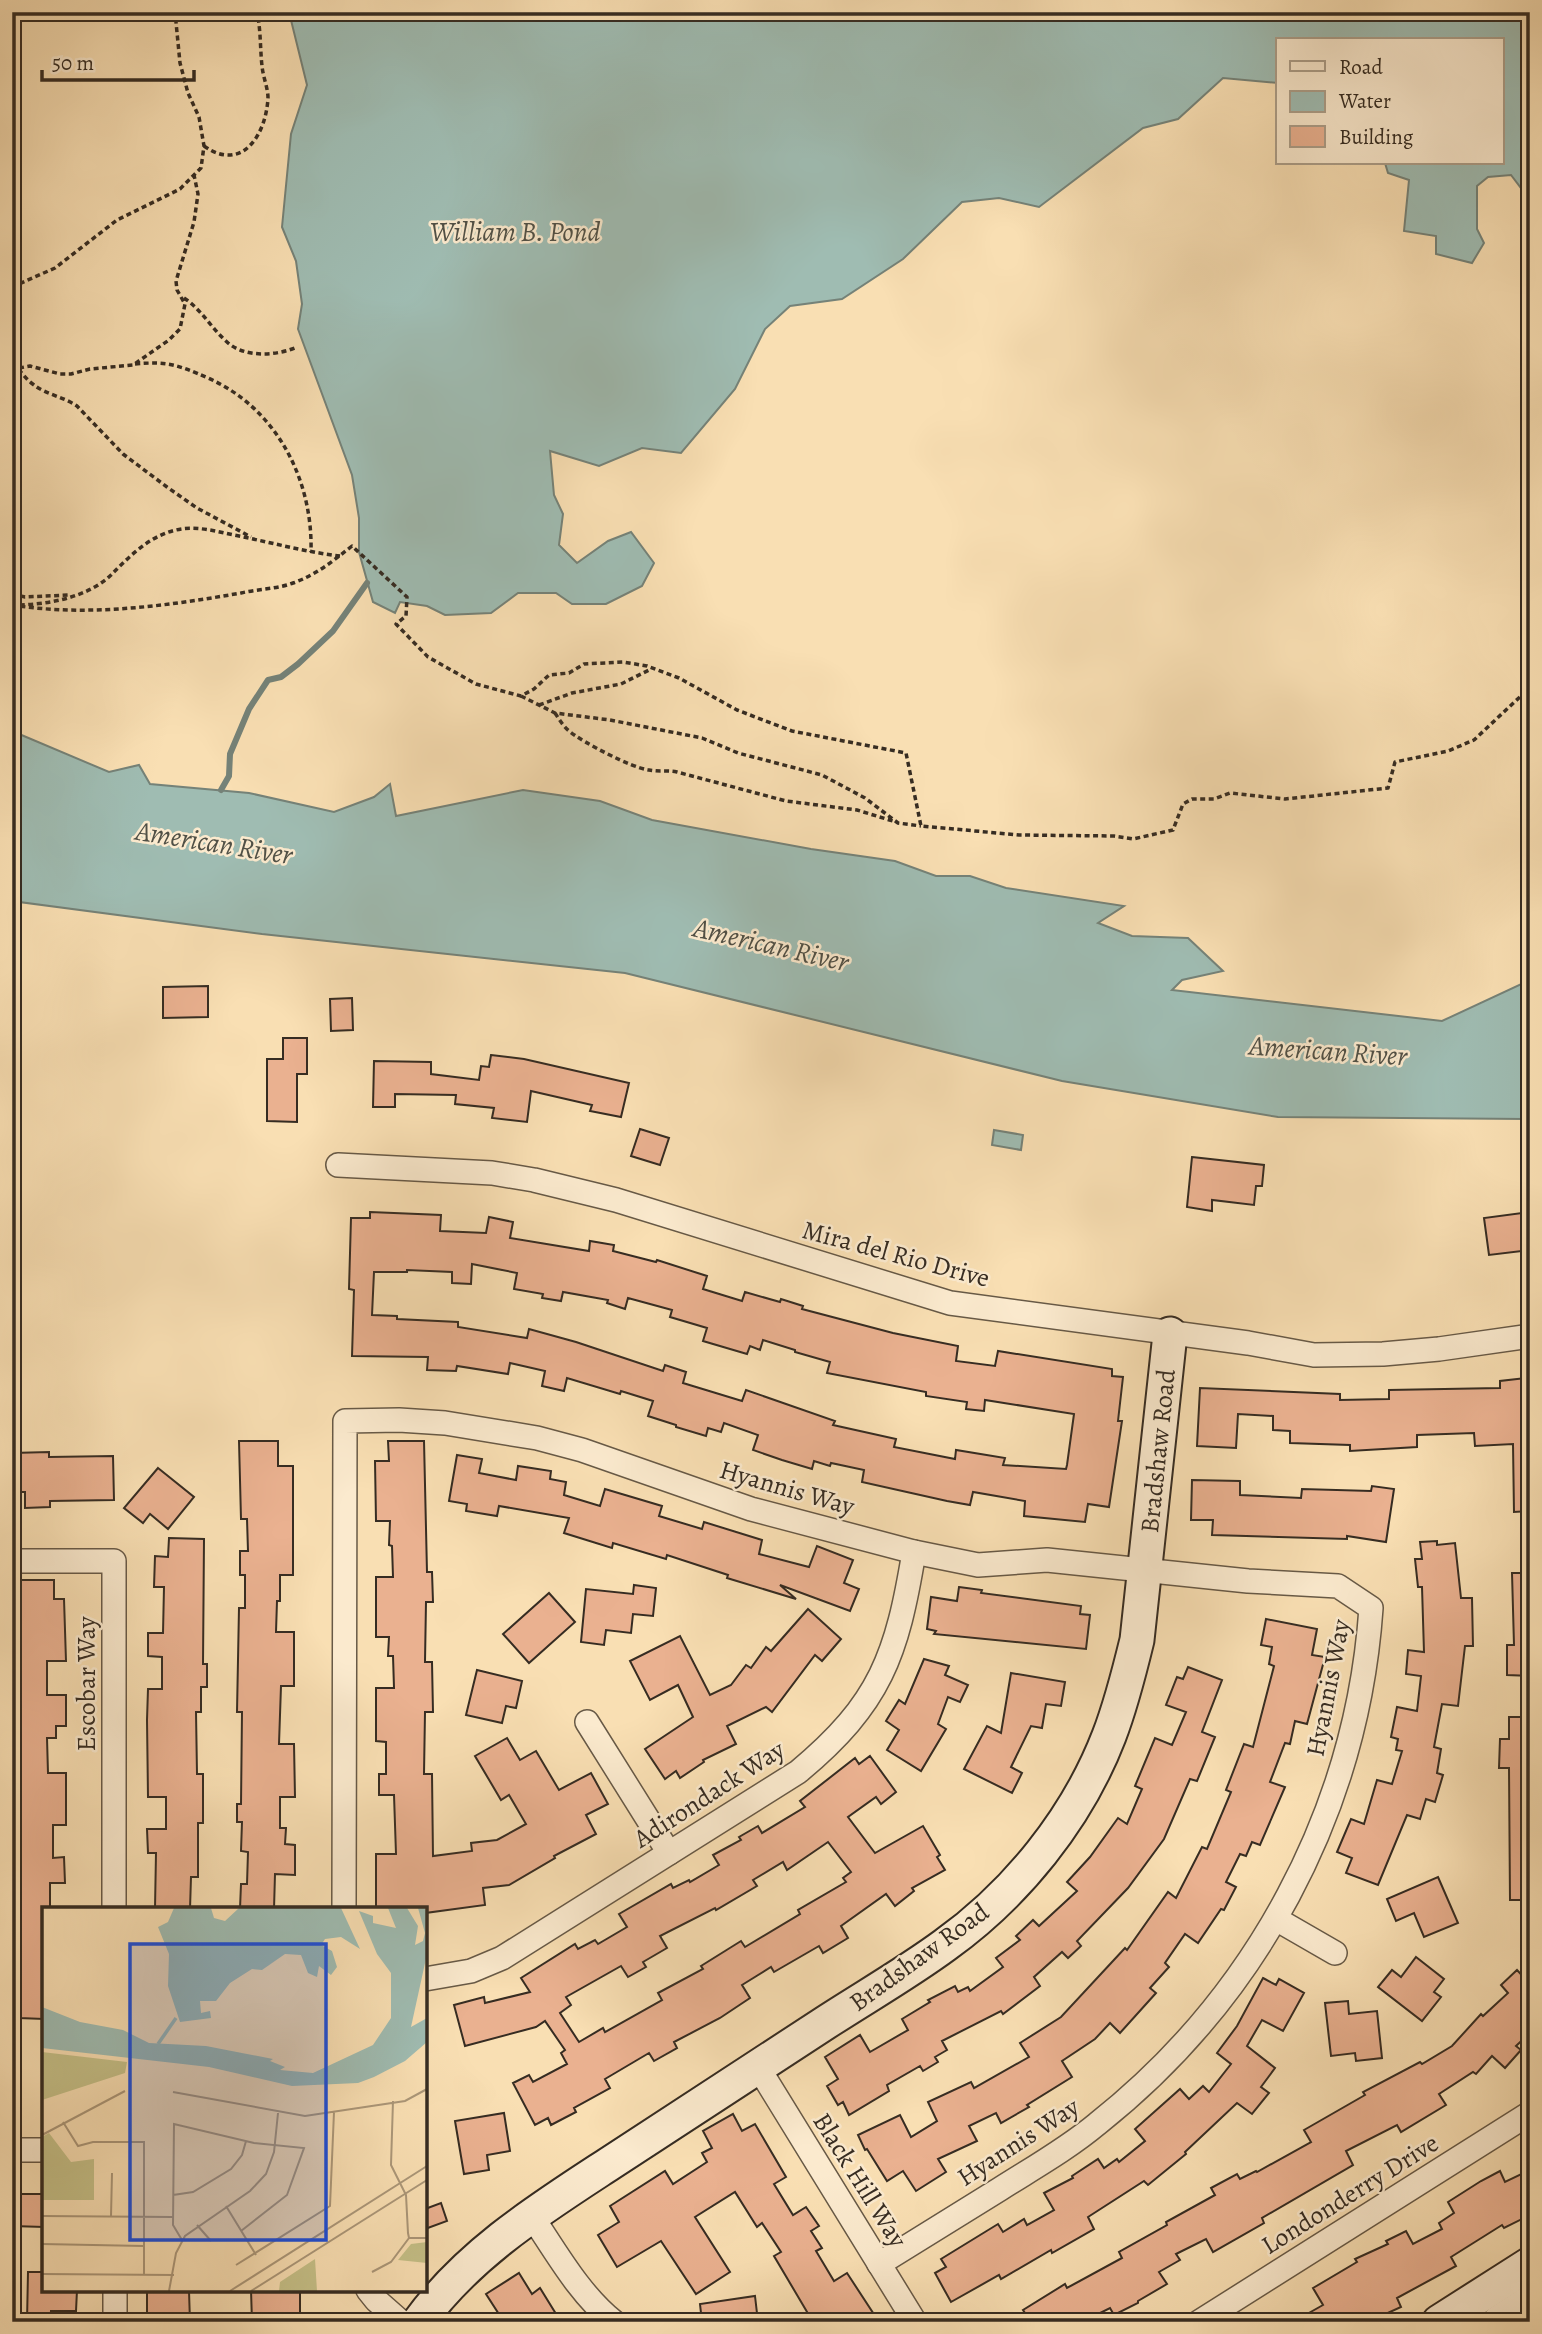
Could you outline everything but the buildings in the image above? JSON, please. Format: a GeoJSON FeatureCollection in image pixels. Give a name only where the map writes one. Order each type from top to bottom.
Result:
{"type":"FeatureCollection","features":[{"type":"Feature","properties":{"kind":"street","name":"Mira del Rio Drive"},"geometry":{"type":"LineString","coordinates":[[338,1165],[492,1173],[534,1180],[616,1200],[950,1303],[1248,1343],[1314,1355],[1383,1354],[1530,1336]]}},
{"type":"Feature","properties":{"kind":"street","name":"Bradshaw Road"},"geometry":{"type":"LineString","coordinates":[[419,2322],[457,2277],[531,2215],[944,1946],[1009,1891],[1042,1852],[1071,1811],[1095,1768],[1109,1737],[1138,1640],[1170,1334]]}},
{"type":"Feature","properties":{"kind":"street","name":"Hyannis Way"},"geometry":{"type":"LineString","coordinates":[[344,1907],[345,1421],[445,1423],[537,1438],[582,1450],[751,1509],[914,1552],[978,1565],[1047,1560],[1248,1581],[1338,1586],[1371,1608],[1363,1680],[1353,1728],[1317,1839],[1276,1919],[1237,1979],[1203,2023],[1133,2094],[1096,2126],[1055,2155],[879,2264]]}},
{"type":"Feature","properties":{"kind":"street","name":"Adirondack Way"},"geometry":{"type":"LineString","coordinates":[[427,1979],[471,1971],[502,1958],[798,1772],[830,1745],[849,1725],[872,1690],[896,1640],[904,1614],[914,1552]]}},
{"type":"Feature","properties":{"kind":"street","name":"Escobar Way"},"geometry":{"type":"LineString","coordinates":[[12,1561],[114,1561],[114,1907]]}},
{"type":"Feature","properties":{"kind":"street"},"geometry":{"type":"LineString","coordinates":[[587,1723],[668,1853]]}},
{"type":"Feature","properties":{"kind":"street"},"geometry":{"type":"LineString","coordinates":[[1276,1919],[1335,1953]]}},
{"type":"Feature","properties":{"kind":"street","name":"Black Hill Way"},"geometry":{"type":"LineString","coordinates":[[758,2067],[915,2322]]}},
{"type":"Feature","properties":{"kind":"street","name":"Londonderry Drive"},"geometry":{"type":"LineString","coordinates":[[1199,2322],[1530,2113]]}},
{"type":"Feature","properties":{"kind":"street"},"geometry":{"type":"LineString","coordinates":[[12,2150],[42,2150]]}},
{"type":"Feature","properties":{"kind":"street"},"geometry":{"type":"LineString","coordinates":[[531,2215],[579,2286],[614,2322]]}},
{"type":"Feature","properties":{"kind":"street"},"geometry":{"type":"LineString","coordinates":[[1439,2322],[1530,2264]]}},
{"type":"Feature","properties":{"kind":"street"},"geometry":{"type":"LineString","coordinates":[[114,2292],[115,2322]]}},
{"type":"Feature","properties":{"kind":"street"},"geometry":{"type":"LineString","coordinates":[[370,2292],[401,2322]]}},
{"type":"Feature","properties":{"kind":"street"},"geometry":{"type":"LineString","coordinates":[[1499,2322],[1530,2302]]}},
{"type":"Feature","properties":{"kind":"path"},"geometry":{"type":"LineString","coordinates":[[12,287],[55,268],[117,220],[180,189],[201,168],[204,146],[199,117],[188,93],[180,63],[175,12]]}},
{"type":"Feature","properties":{"kind":"path"},"geometry":{"type":"LineString","coordinates":[[204,146],[216,155],[240,154],[255,142],[262,125],[268,97],[262,67],[262,43],[257,12]]}},
{"type":"Feature","properties":{"kind":"path"},"geometry":{"type":"LineString","coordinates":[[133,365],[180,329],[185,304],[177,290],[176,281],[194,222],[198,194],[194,175]]}},
{"type":"Feature","properties":{"kind":"path"},"geometry":{"type":"LineString","coordinates":[[182,297],[203,313],[226,342],[233,346],[264,355],[280,354],[297,347]]}},
{"type":"Feature","properties":{"kind":"path"},"geometry":{"type":"LineString","coordinates":[[19,368],[30,366],[60,374],[71,374],[90,369],[174,363],[221,383],[265,418],[282,441],[302,483],[311,522],[311,552]]}},
{"type":"Feature","properties":{"kind":"path"},"geometry":{"type":"LineString","coordinates":[[12,364],[19,368],[34,386],[77,406],[123,454],[167,487],[197,508],[255,539]]}},
{"type":"Feature","properties":{"kind":"path"},"geometry":{"type":"LineString","coordinates":[[12,605],[38,604],[78,593],[109,577],[121,563],[155,538],[176,530],[205,529],[340,556]]}},
{"type":"Feature","properties":{"kind":"path"},"geometry":{"type":"LineString","coordinates":[[12,605],[43,610],[174,605],[291,584],[324,568],[352,546],[380,569],[407,597],[406,616],[396,624],[428,657],[476,684],[521,696],[555,713],[610,720],[702,738],[738,753],[822,775],[864,798],[898,823]]}},
{"type":"Feature","properties":{"kind":"path"},"geometry":{"type":"LineString","coordinates":[[12,594],[39,597],[78,593]]}},
{"type":"Feature","properties":{"kind":"path"},"geometry":{"type":"LineString","coordinates":[[521,696],[534,689],[549,675],[569,673],[584,664],[623,662],[652,668],[679,678],[737,710],[792,731],[906,753],[921,826]]}},
{"type":"Feature","properties":{"kind":"path"},"geometry":{"type":"LineString","coordinates":[[539,705],[572,693],[621,684],[652,668]]}},
{"type":"Feature","properties":{"kind":"path"},"geometry":{"type":"LineString","coordinates":[[555,713],[567,729],[582,740],[639,767],[651,771],[665,769],[786,801],[857,810],[898,823],[921,826],[1019,835],[1114,836],[1133,839],[1173,830],[1183,804],[1192,799],[1214,799],[1230,793],[1284,799],[1388,788],[1395,762],[1448,751],[1474,740],[1523,694],[1530,691]]}},
{"type":"Feature","properties":{"kind":"water","name":"William B. Pond"},"geometry":{"type":"Polygon","coordinates":[[[289,12],[1510,12],[1530,19],[1530,200],[1511,175],[1488,177],[1477,186],[1477,229],[1484,243],[1472,263],[1436,254],[1436,236],[1404,231],[1409,180],[1388,173],[1385,164],[1504,164],[1504,38],[1276,38],[1276,83],[1223,78],[1178,119],[1143,128],[1039,207],[999,198],[962,202],[903,259],[842,299],[790,306],[765,329],[735,389],[681,453],[642,448],[599,466],[550,451],[554,495],[563,514],[559,545],[577,563],[608,541],[631,532],[654,563],[642,586],[606,604],[572,604],[556,593],[518,593],[491,613],[445,615],[427,606],[400,602],[395,613],[373,602],[359,552],[359,518],[352,475],[298,329],[302,304],[296,261],[282,227],[291,134],[307,85],[289,12]]]}},
{"type":"Feature","properties":{"kind":"water","name":"American River"},"geometry":{"type":"Polygon","coordinates":[[[12,731],[109,772],[139,765],[150,784],[249,793],[334,812],[374,797],[390,784],[396,816],[523,790],[600,801],[652,820],[811,849],[895,861],[936,876],[970,876],[1006,888],[1124,906],[1098,923],[1132,936],[1188,938],[1223,971],[1182,980],[1172,990],[1442,1021],[1530,980],[1530,1119],[1278,1117],[1062,1081],[625,973],[262,934],[12,901],[12,731]]]}},
{"type":"Feature","properties":{"kind":"water"},"geometry":{"type":"Polygon","coordinates":[[[994,1130],[1023,1135],[1021,1150],[992,1145],[994,1130]]]}},
{"type":"Feature","properties":{"kind":"waterway"},"geometry":{"type":"LineString","coordinates":[[221,790],[229,776],[230,754],[249,709],[268,680],[281,677],[333,631],[367,583]]}}]}
